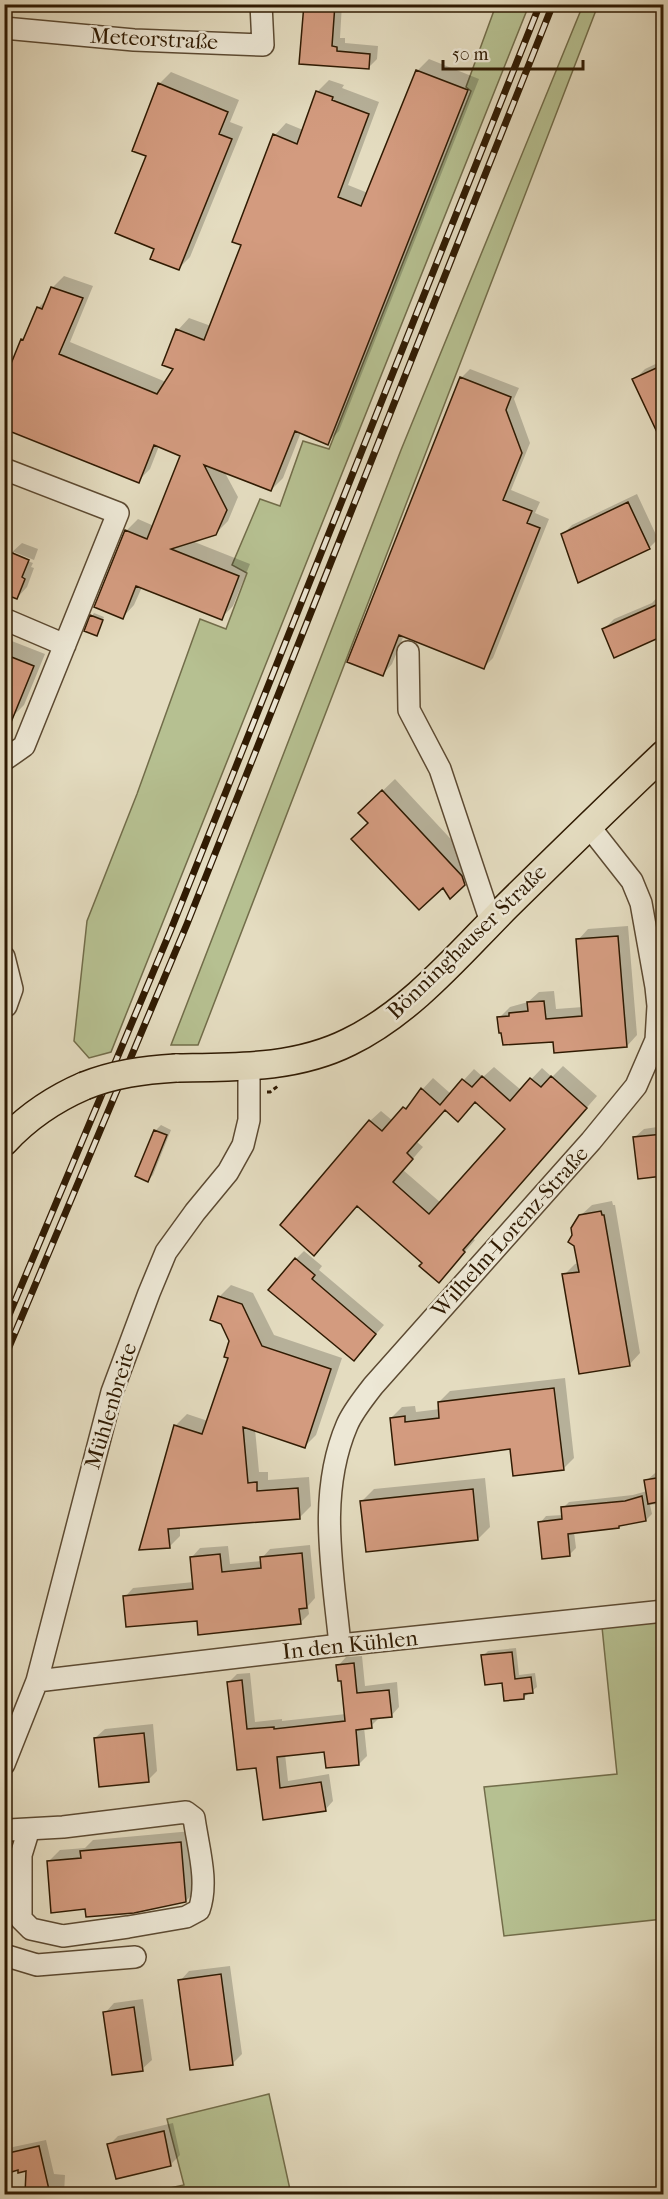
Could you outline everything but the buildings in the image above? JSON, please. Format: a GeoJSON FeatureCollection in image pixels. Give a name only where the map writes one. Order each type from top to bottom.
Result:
{"type":"FeatureCollection","features":[{"type":"Feature","properties":{"kind":"main road","name":"Bönninghauser Straße"},"geometry":{"type":"LineString","coordinates":[[4,1142],[47,1105],[106,1077],[134,1071],[281,1064],[318,1054],[349,1042],[381,1024],[433,980],[588,825],[663,754]]}},
{"type":"Feature","properties":{"kind":"street","name":"Meteorstraße"},"geometry":{"type":"LineString","coordinates":[[4,28],[134,40],[262,45],[261,4]]}},
{"type":"Feature","properties":{"kind":"street"},"geometry":{"type":"LineString","coordinates":[[4,469],[118,513],[24,746],[4,760]]}},
{"type":"Feature","properties":{"kind":"street"},"geometry":{"type":"LineString","coordinates":[[4,619],[65,645]]}},
{"type":"Feature","properties":{"kind":"street"},"geometry":{"type":"LineString","coordinates":[[408,652],[410,710],[440,769],[491,922]]}},
{"type":"Feature","properties":{"kind":"street","name":"Wilhelm-Lorenz-Straße"},"geometry":{"type":"LineString","coordinates":[[340,1645],[329,1534],[329,1498],[335,1461],[348,1423],[373,1386],[591,1142],[636,1086],[659,1041],[656,987],[641,903],[632,882],[588,825]]}},
{"type":"Feature","properties":{"kind":"street"},"geometry":{"type":"LineString","coordinates":[[4,957],[12,989],[5,1007]]}},
{"type":"Feature","properties":{"kind":"street","name":"Mühlenbreite"},"geometry":{"type":"LineString","coordinates":[[4,1764],[37,1681],[112,1392],[166,1252],[228,1172],[243,1145],[249,1120],[249,1067]]}},
{"type":"Feature","properties":{"kind":"street","name":"In den Kühlen"},"geometry":{"type":"LineString","coordinates":[[37,1681],[340,1645],[663,1611]]}},
{"type":"Feature","properties":{"kind":"street"},"geometry":{"type":"LineString","coordinates":[[4,1828],[29,1829],[186,1812],[194,1818],[200,1858],[203,1898],[199,1910],[186,1917],[128,1928],[63,1936],[31,1929],[21,1919],[21,1855],[29,1829]]}},
{"type":"Feature","properties":{"kind":"street"},"geometry":{"type":"LineString","coordinates":[[4,1955],[37,1965],[135,1957]]}},
{"type":"Feature","properties":{"kind":"green space"},"geometry":{"type":"Polygon","coordinates":[[[496,5],[529,5],[111,1052],[89,1058],[74,1041],[87,921],[137,794],[200,619],[226,629],[247,573],[232,565],[260,499],[280,506],[303,441],[329,449],[471,91],[466,87],[496,5]]]}},
{"type":"Feature","properties":{"kind":"green space"},"geometry":{"type":"Polygon","coordinates":[[[583,5],[598,5],[198,1045],[171,1045],[401,450],[583,5]]]}},
{"type":"Feature","properties":{"kind":"green space"},"geometry":{"type":"Polygon","coordinates":[[[663,1621],[663,1919],[504,1936],[484,1787],[617,1774],[602,1627],[663,1621]]]}},
{"type":"Feature","properties":{"kind":"green space"},"geometry":{"type":"Polygon","coordinates":[[[269,2094],[291,2194],[142,2194],[184,2185],[167,2119],[269,2094]]]}},
{"type":"Feature","properties":{"kind":"railway"},"geometry":{"type":"LineString","coordinates":[[4,1327],[170,932],[540,4]]}},
{"type":"Feature","properties":{"kind":"railway"},"geometry":{"type":"LineString","coordinates":[[4,1359],[187,924],[553,4]]}}]}
